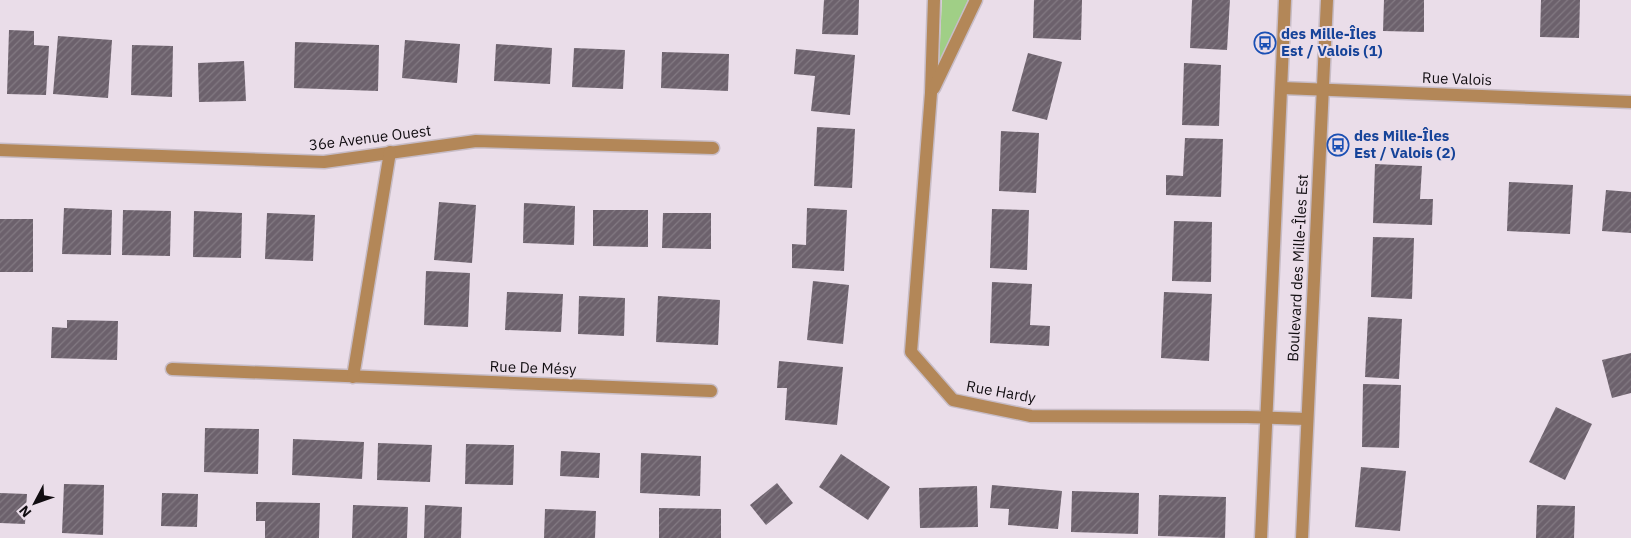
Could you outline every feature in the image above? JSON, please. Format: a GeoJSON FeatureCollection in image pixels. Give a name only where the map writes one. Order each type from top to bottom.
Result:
{"type":"FeatureCollection","features":[{"type":"Feature","properties":{"kind":"street","name":"Rue Hardy"},"geometry":{"type":"LineString","coordinates":[[934,0],[931,93],[911,352],[953,400],[1031,416],[1307,419]]}},
{"type":"Feature","properties":{"kind":"street","name":"Rue Hardy"},"geometry":{"type":"LineString","coordinates":[[931,93],[976,0]]}},
{"type":"Feature","properties":{"kind":"street","name":"Boulevard des Mille-Îles Est"},"geometry":{"type":"LineString","coordinates":[[1261,538],[1285,0]]}},
{"type":"Feature","properties":{"kind":"street","name":"Boulevard des Mille-Îles Est"},"geometry":{"type":"LineString","coordinates":[[1302,538],[1327,0]]}},
{"type":"Feature","properties":{"kind":"street","name":"Rue Valois"},"geometry":{"type":"LineString","coordinates":[[1282,88],[1631,102]]}},
{"type":"Feature","properties":{"kind":"street","name":"36e Avenue Ouest"},"geometry":{"type":"LineString","coordinates":[[0,150],[324,162],[476,141],[713,148]]}},
{"type":"Feature","properties":{"kind":"street"},"geometry":{"type":"LineString","coordinates":[[353,377],[390,152]]}},
{"type":"Feature","properties":{"kind":"street","name":"Rue De Mésy"},"geometry":{"type":"LineString","coordinates":[[172,369],[711,392]]}},
{"type":"Feature","properties":{"kind":"green space"},"geometry":{"type":"Polygon","coordinates":[[[942,0],[968,0],[939,65],[942,0]]]}},
{"type":"Feature","properties":{"kind":"building"},"geometry":{"type":"Polygon","coordinates":[[[824,0],[859,0],[858,35],[822,34],[824,0]]]}},
{"type":"Feature","properties":{"kind":"building"},"geometry":{"type":"Polygon","coordinates":[[[1034,0],[1082,0],[1081,40],[1033,38],[1034,0]]]}},
{"type":"Feature","properties":{"kind":"building"},"geometry":{"type":"Polygon","coordinates":[[[1192,0],[1230,0],[1227,50],[1190,48],[1192,0]]]}},
{"type":"Feature","properties":{"kind":"building"},"geometry":{"type":"Polygon","coordinates":[[[1384,0],[1424,0],[1424,32],[1383,31],[1384,0]]]}},
{"type":"Feature","properties":{"kind":"building"},"geometry":{"type":"Polygon","coordinates":[[[1541,0],[1580,0],[1579,38],[1540,37],[1541,0]]]}},
{"type":"Feature","properties":{"kind":"building"},"geometry":{"type":"Polygon","coordinates":[[[9,30],[34,31],[34,45],[49,46],[46,95],[7,94],[9,30]]]}},
{"type":"Feature","properties":{"kind":"building"},"geometry":{"type":"Polygon","coordinates":[[[58,36],[112,40],[108,98],[53,94],[58,36]]]}},
{"type":"Feature","properties":{"kind":"building"},"geometry":{"type":"Polygon","coordinates":[[[405,40],[460,44],[457,83],[402,78],[405,40]]]}},
{"type":"Feature","properties":{"kind":"building"},"geometry":{"type":"Polygon","coordinates":[[[295,42],[379,45],[378,91],[294,88],[295,42]]]}},
{"type":"Feature","properties":{"kind":"building"},"geometry":{"type":"Polygon","coordinates":[[[496,44],[552,48],[550,84],[494,81],[496,44]]]}},
{"type":"Feature","properties":{"kind":"building"},"geometry":{"type":"Polygon","coordinates":[[[132,45],[173,46],[172,97],[131,95],[132,45]]]}},
{"type":"Feature","properties":{"kind":"building"},"geometry":{"type":"Polygon","coordinates":[[[574,48],[625,50],[623,89],[572,87],[574,48]]]}},
{"type":"Feature","properties":{"kind":"building"},"geometry":{"type":"Polygon","coordinates":[[[796,49],[855,55],[850,115],[811,111],[815,76],[794,74],[796,49]]]}},
{"type":"Feature","properties":{"kind":"building"},"geometry":{"type":"Polygon","coordinates":[[[662,52],[729,54],[728,91],[661,88],[662,52]]]}},
{"type":"Feature","properties":{"kind":"building"},"geometry":{"type":"Polygon","coordinates":[[[1028,53],[1062,62],[1047,120],[1012,111],[1028,53]]]}},
{"type":"Feature","properties":{"kind":"building"},"geometry":{"type":"Polygon","coordinates":[[[244,61],[246,101],[199,102],[198,63],[244,61]]]}},
{"type":"Feature","properties":{"kind":"building"},"geometry":{"type":"Polygon","coordinates":[[[1184,63],[1221,65],[1219,126],[1182,125],[1184,63]]]}},
{"type":"Feature","properties":{"kind":"building"},"geometry":{"type":"Polygon","coordinates":[[[817,127],[855,129],[852,188],[814,186],[817,127]]]}},
{"type":"Feature","properties":{"kind":"building"},"geometry":{"type":"Polygon","coordinates":[[[1001,131],[1039,133],[1036,193],[999,191],[1001,131]]]}},
{"type":"Feature","properties":{"kind":"building"},"geometry":{"type":"Polygon","coordinates":[[[1185,138],[1223,139],[1221,197],[1166,195],[1166,175],[1183,176],[1185,138]]]}},
{"type":"Feature","properties":{"kind":"building"},"geometry":{"type":"Polygon","coordinates":[[[1375,164],[1422,166],[1420,199],[1433,199],[1432,225],[1373,223],[1375,164]]]}},
{"type":"Feature","properties":{"kind":"building"},"geometry":{"type":"Polygon","coordinates":[[[1509,182],[1573,185],[1570,234],[1507,231],[1509,182]]]}},
{"type":"Feature","properties":{"kind":"building"},"geometry":{"type":"Polygon","coordinates":[[[1606,190],[1631,192],[1631,233],[1602,231],[1606,190]]]}},
{"type":"Feature","properties":{"kind":"building"},"geometry":{"type":"Polygon","coordinates":[[[439,202],[476,205],[472,263],[434,260],[439,202]]]}},
{"type":"Feature","properties":{"kind":"building"},"geometry":{"type":"Polygon","coordinates":[[[524,203],[575,206],[574,245],[523,243],[524,203]]]}},
{"type":"Feature","properties":{"kind":"building"},"geometry":{"type":"Polygon","coordinates":[[[64,208],[112,210],[111,255],[62,254],[64,208]]]}},
{"type":"Feature","properties":{"kind":"building"},"geometry":{"type":"Polygon","coordinates":[[[807,208],[847,210],[844,271],[792,268],[792,244],[806,245],[807,208]]]}},
{"type":"Feature","properties":{"kind":"building"},"geometry":{"type":"Polygon","coordinates":[[[992,209],[1029,210],[1027,270],[990,268],[992,209]]]}},
{"type":"Feature","properties":{"kind":"building"},"geometry":{"type":"Polygon","coordinates":[[[123,210],[171,211],[170,256],[122,255],[123,210]]]}},
{"type":"Feature","properties":{"kind":"building"},"geometry":{"type":"Polygon","coordinates":[[[593,210],[648,210],[648,247],[593,246],[593,210]]]}},
{"type":"Feature","properties":{"kind":"building"},"geometry":{"type":"Polygon","coordinates":[[[194,211],[242,213],[241,258],[193,257],[194,211]]]}},
{"type":"Feature","properties":{"kind":"building"},"geometry":{"type":"Polygon","coordinates":[[[267,213],[315,215],[313,261],[265,259],[267,213]]]}},
{"type":"Feature","properties":{"kind":"building"},"geometry":{"type":"Polygon","coordinates":[[[663,213],[711,213],[711,249],[662,248],[663,213]]]}},
{"type":"Feature","properties":{"kind":"building"},"geometry":{"type":"Polygon","coordinates":[[[0,219],[33,219],[33,272],[0,272],[0,219]]]}},
{"type":"Feature","properties":{"kind":"building"},"geometry":{"type":"Polygon","coordinates":[[[1174,221],[1212,222],[1211,282],[1172,281],[1174,221]]]}},
{"type":"Feature","properties":{"kind":"building"},"geometry":{"type":"Polygon","coordinates":[[[1373,237],[1414,238],[1412,299],[1371,297],[1373,237]]]}},
{"type":"Feature","properties":{"kind":"building"},"geometry":{"type":"Polygon","coordinates":[[[426,271],[470,273],[468,327],[424,325],[426,271]]]}},
{"type":"Feature","properties":{"kind":"building"},"geometry":{"type":"Polygon","coordinates":[[[813,281],[849,285],[843,344],[807,340],[813,281]]]}},
{"type":"Feature","properties":{"kind":"building"},"geometry":{"type":"Polygon","coordinates":[[[992,282],[1032,284],[1030,325],[1050,326],[1049,346],[990,343],[992,282]]]}},
{"type":"Feature","properties":{"kind":"building"},"geometry":{"type":"Polygon","coordinates":[[[507,292],[563,294],[561,332],[505,330],[507,292]]]}},
{"type":"Feature","properties":{"kind":"building"},"geometry":{"type":"Polygon","coordinates":[[[1164,292],[1212,294],[1209,361],[1161,358],[1164,292]]]}},
{"type":"Feature","properties":{"kind":"building"},"geometry":{"type":"Polygon","coordinates":[[[579,296],[625,298],[624,336],[578,334],[579,296]]]}},
{"type":"Feature","properties":{"kind":"building"},"geometry":{"type":"Polygon","coordinates":[[[658,296],[720,300],[718,345],[656,342],[658,296]]]}},
{"type":"Feature","properties":{"kind":"building"},"geometry":{"type":"Polygon","coordinates":[[[1368,317],[1402,319],[1399,379],[1365,377],[1368,317]]]}},
{"type":"Feature","properties":{"kind":"building"},"geometry":{"type":"Polygon","coordinates":[[[67,320],[118,321],[117,360],[51,358],[52,327],[67,328],[67,320]]]}},
{"type":"Feature","properties":{"kind":"building"},"geometry":{"type":"Polygon","coordinates":[[[1631,353],[1631,393],[1612,398],[1602,360],[1631,353]]]}},
{"type":"Feature","properties":{"kind":"building"},"geometry":{"type":"Polygon","coordinates":[[[779,361],[843,367],[837,425],[785,420],[787,388],[777,388],[779,361]]]}},
{"type":"Feature","properties":{"kind":"building"},"geometry":{"type":"Polygon","coordinates":[[[1363,384],[1401,385],[1399,448],[1362,447],[1363,384]]]}},
{"type":"Feature","properties":{"kind":"building"},"geometry":{"type":"Polygon","coordinates":[[[1556,407],[1592,424],[1565,480],[1529,462],[1556,407]]]}},
{"type":"Feature","properties":{"kind":"building"},"geometry":{"type":"Polygon","coordinates":[[[205,428],[259,429],[258,474],[204,472],[205,428]]]}},
{"type":"Feature","properties":{"kind":"building"},"geometry":{"type":"Polygon","coordinates":[[[293,439],[364,442],[362,479],[292,475],[293,439]]]}},
{"type":"Feature","properties":{"kind":"building"},"geometry":{"type":"Polygon","coordinates":[[[378,443],[432,445],[430,482],[377,480],[378,443]]]}},
{"type":"Feature","properties":{"kind":"building"},"geometry":{"type":"Polygon","coordinates":[[[466,444],[514,445],[513,485],[465,484],[466,444]]]}},
{"type":"Feature","properties":{"kind":"building"},"geometry":{"type":"Polygon","coordinates":[[[561,451],[600,453],[599,478],[560,476],[561,451]]]}},
{"type":"Feature","properties":{"kind":"building"},"geometry":{"type":"Polygon","coordinates":[[[641,453],[701,456],[700,496],[640,493],[641,453]]]}},
{"type":"Feature","properties":{"kind":"building"},"geometry":{"type":"Polygon","coordinates":[[[841,454],[890,487],[868,520],[819,487],[841,454]]]}},
{"type":"Feature","properties":{"kind":"building"},"geometry":{"type":"Polygon","coordinates":[[[1361,467],[1406,471],[1400,531],[1355,527],[1361,467]]]}},
{"type":"Feature","properties":{"kind":"building"},"geometry":{"type":"Polygon","coordinates":[[[777,483],[793,503],[766,525],[750,505],[777,483]]]}},
{"type":"Feature","properties":{"kind":"building"},"geometry":{"type":"Polygon","coordinates":[[[64,484],[104,485],[103,535],[62,533],[64,484]]]}},
{"type":"Feature","properties":{"kind":"building"},"geometry":{"type":"Polygon","coordinates":[[[992,485],[1062,491],[1058,529],[1008,525],[1009,509],[990,508],[992,485]]]}},
{"type":"Feature","properties":{"kind":"building"},"geometry":{"type":"Polygon","coordinates":[[[977,486],[978,527],[920,528],[919,488],[977,486]]]}},
{"type":"Feature","properties":{"kind":"building"},"geometry":{"type":"Polygon","coordinates":[[[1072,491],[1139,493],[1138,534],[1071,532],[1072,491]]]}},
{"type":"Feature","properties":{"kind":"building"},"geometry":{"type":"Polygon","coordinates":[[[0,493],[27,494],[25,524],[0,523],[0,493]]]}},
{"type":"Feature","properties":{"kind":"building"},"geometry":{"type":"Polygon","coordinates":[[[162,493],[198,494],[197,527],[161,526],[162,493]]]}},
{"type":"Feature","properties":{"kind":"building"},"geometry":{"type":"Polygon","coordinates":[[[1159,495],[1226,497],[1225,538],[1158,536],[1159,495]]]}},
{"type":"Feature","properties":{"kind":"building"},"geometry":{"type":"Polygon","coordinates":[[[256,502],[320,503],[319,538],[265,538],[265,521],[256,521],[256,502]]]}},
{"type":"Feature","properties":{"kind":"building"},"geometry":{"type":"Polygon","coordinates":[[[353,505],[408,507],[407,538],[352,538],[353,505]]]}},
{"type":"Feature","properties":{"kind":"building"},"geometry":{"type":"Polygon","coordinates":[[[425,505],[462,507],[461,538],[424,538],[425,505]]]}},
{"type":"Feature","properties":{"kind":"building"},"geometry":{"type":"Polygon","coordinates":[[[1537,505],[1575,506],[1574,538],[1536,538],[1537,505]]]}},
{"type":"Feature","properties":{"kind":"building"},"geometry":{"type":"Polygon","coordinates":[[[659,508],[721,509],[721,538],[659,538],[659,508]]]}},
{"type":"Feature","properties":{"kind":"building"},"geometry":{"type":"Polygon","coordinates":[[[545,509],[596,511],[595,538],[544,538],[545,509]]]}},
{"type":"Feature","properties":{"kind":"place","name":"des Mille-Îles Est / Valois (1)"},"geometry":{"type":"Point","coordinates":[1265,43]}},
{"type":"Feature","properties":{"kind":"place","name":"des Mille-Îles Est / Valois (2)"},"geometry":{"type":"Point","coordinates":[1338,145]}}]}
